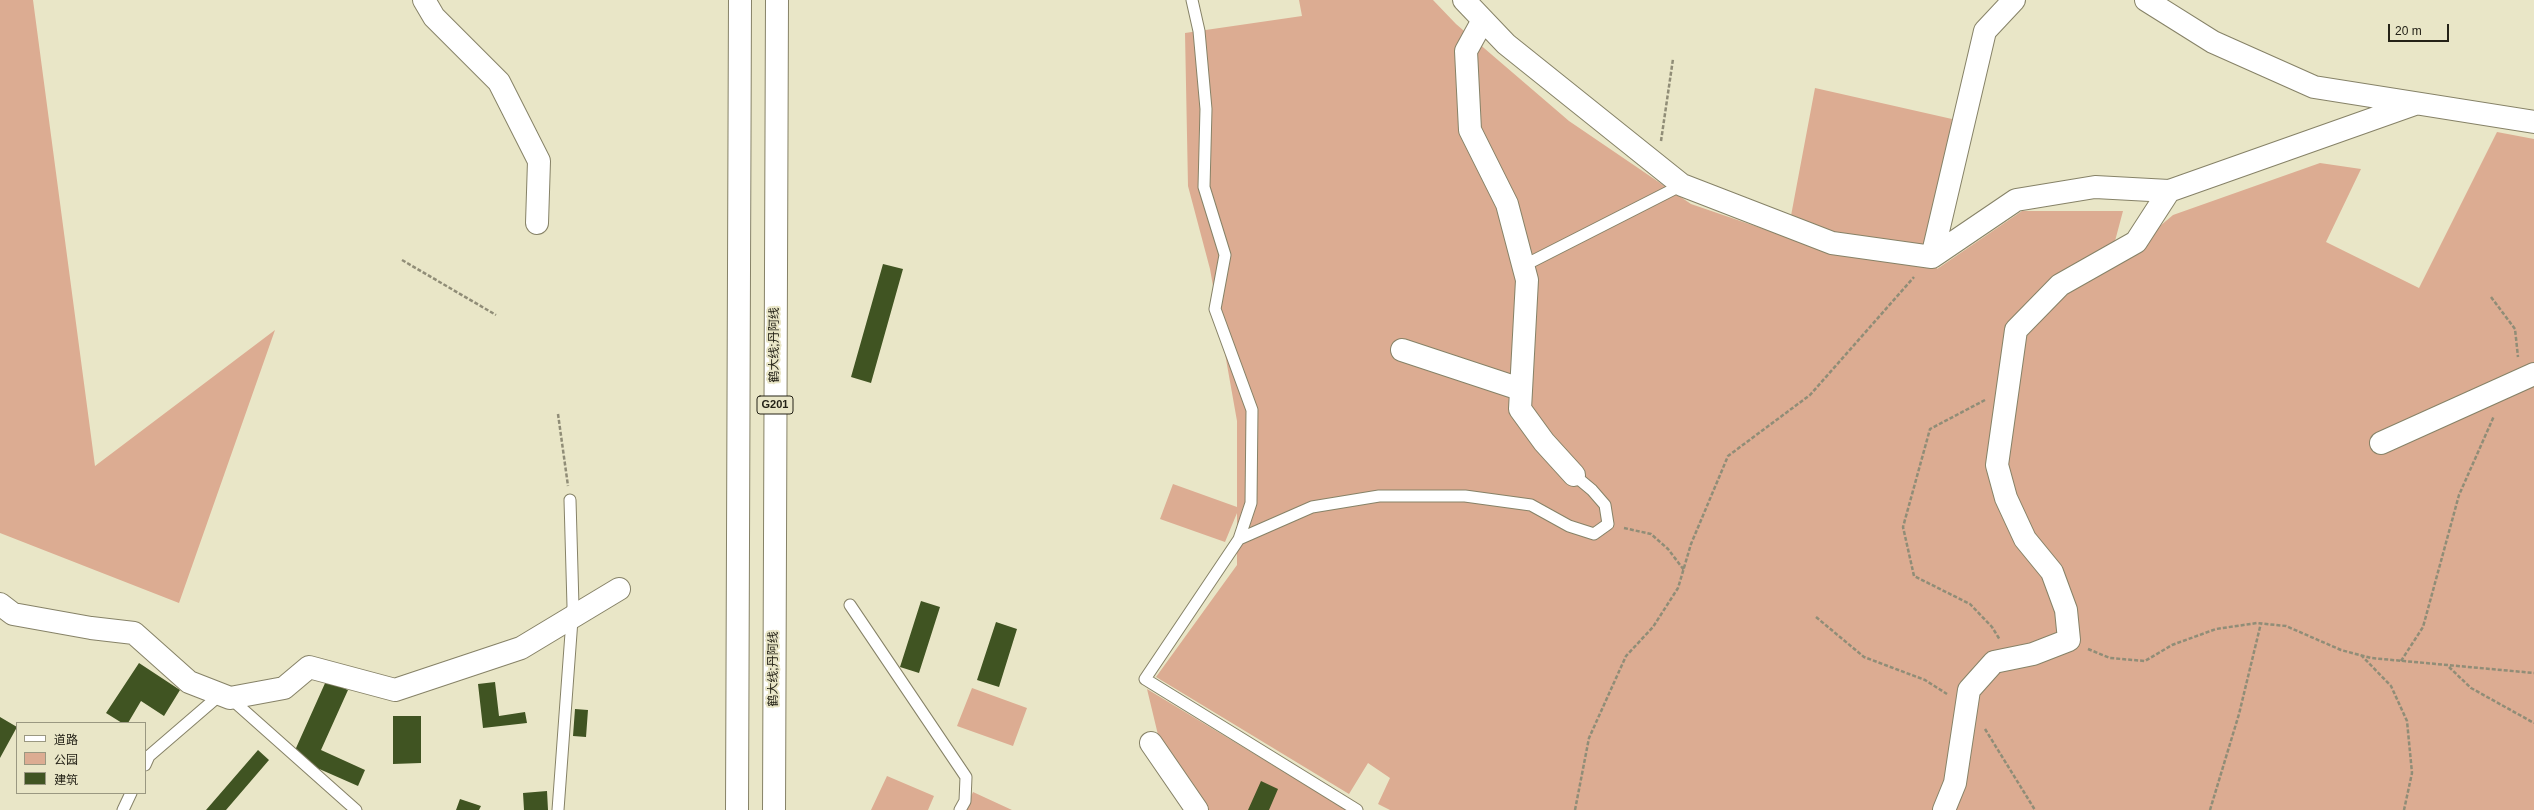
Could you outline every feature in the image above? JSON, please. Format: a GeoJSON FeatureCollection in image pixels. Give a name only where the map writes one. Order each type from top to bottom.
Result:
{"type":"FeatureCollection","features":[{"type":"Feature","properties":{"kind":"main road"},"geometry":{"type":"LineString","coordinates":[[424,0],[434,17],[499,82],[540,161],[537,223]]}},
{"type":"Feature","properties":{"kind":"main road"},"geometry":{"type":"LineString","coordinates":[[737,810],[740,0]]}},
{"type":"Feature","properties":{"kind":"main road","name":"鹤大线;丹阿线"},"geometry":{"type":"LineString","coordinates":[[774,810],[776,0]]}},
{"type":"Feature","properties":{"kind":"main road"},"geometry":{"type":"LineString","coordinates":[[1464,0],[1506,44],[1682,185],[1832,244],[1932,257],[2016,200],[2095,187],[2169,192],[2417,103]]}},
{"type":"Feature","properties":{"kind":"main road"},"geometry":{"type":"LineString","coordinates":[[1932,257],[1986,31],[2014,0]]}},
{"type":"Feature","properties":{"kind":"main road"},"geometry":{"type":"LineString","coordinates":[[2146,0],[2213,42],[2314,86],[2534,122]]}},
{"type":"Feature","properties":{"kind":"main road"},"geometry":{"type":"LineString","coordinates":[[1483,20],[1466,51],[1470,130],[1507,204],[1527,280],[1520,410],[1544,442],[1574,475]]}},
{"type":"Feature","properties":{"kind":"main road"},"geometry":{"type":"LineString","coordinates":[[1944,810],[1956,783],[1969,690],[1994,662],[2033,654],[2069,640],[2066,610],[2052,572],[2025,540],[2006,498],[1997,465],[2016,330],[2060,285],[2136,242],[2169,192]]}},
{"type":"Feature","properties":{"kind":"main road"},"geometry":{"type":"LineString","coordinates":[[1402,350],[1520,390]]}},
{"type":"Feature","properties":{"kind":"main road"},"geometry":{"type":"LineString","coordinates":[[2381,442],[2534,374]]}},
{"type":"Feature","properties":{"kind":"main road"},"geometry":{"type":"LineString","coordinates":[[0,604],[13,614],[91,628],[134,633],[189,682],[226,696],[284,688],[310,667],[395,690],[521,648],[619,589]]}},
{"type":"Feature","properties":{"kind":"main road"},"geometry":{"type":"LineString","coordinates":[[1151,743],[1197,810]]}},
{"type":"Feature","properties":{"kind":"lane"},"geometry":{"type":"LineString","coordinates":[[1192,0],[1199,31],[1206,109],[1204,187],[1225,255],[1215,309],[1252,410],[1251,503],[1239,539],[1145,679],[1357,810]]}},
{"type":"Feature","properties":{"kind":"lane"},"geometry":{"type":"LineString","coordinates":[[1523,266],[1682,185]]}},
{"type":"Feature","properties":{"kind":"lane"},"geometry":{"type":"LineString","coordinates":[[1239,539],[1312,506],[1379,496],[1465,496],[1531,505],[1569,526],[1594,534],[1608,524],[1605,505],[1592,490],[1574,475]]}},
{"type":"Feature","properties":{"kind":"lane"},"geometry":{"type":"LineString","coordinates":[[558,810],[572,618],[570,500]]}},
{"type":"Feature","properties":{"kind":"lane"},"geometry":{"type":"LineString","coordinates":[[850,605],[966,777],[965,801],[960,810]]}},
{"type":"Feature","properties":{"kind":"lane"},"geometry":{"type":"LineString","coordinates":[[146,763],[149,756],[226,696],[356,810]]}},
{"type":"Feature","properties":{"kind":"lane"},"geometry":{"type":"LineString","coordinates":[[123,810],[131,794]]}},
{"type":"Feature","properties":{"kind":"path"},"geometry":{"type":"LineString","coordinates":[[1657,165],[1673,59]]}},
{"type":"Feature","properties":{"kind":"path"},"geometry":{"type":"LineString","coordinates":[[1575,810],[1589,738],[1626,656],[1653,627],[1678,588],[1691,544],[1728,456],[1810,395],[1932,257]]}},
{"type":"Feature","properties":{"kind":"path"},"geometry":{"type":"LineString","coordinates":[[402,260],[496,315]]}},
{"type":"Feature","properties":{"kind":"path"},"geometry":{"type":"LineString","coordinates":[[2490,297],[2515,329],[2519,366],[2510,384]]}},
{"type":"Feature","properties":{"kind":"path"},"geometry":{"type":"LineString","coordinates":[[2008,387],[1930,429],[1903,527],[1914,576],[1970,604],[1992,627],[2011,658]]}},
{"type":"Feature","properties":{"kind":"path"},"geometry":{"type":"LineString","coordinates":[[2402,662],[2423,627],[2459,495],[2496,412]]}},
{"type":"Feature","properties":{"kind":"path"},"geometry":{"type":"LineString","coordinates":[[558,414],[570,500]]}},
{"type":"Feature","properties":{"kind":"path"},"geometry":{"type":"LineString","coordinates":[[1608,524],[1651,534],[1668,549],[1684,570]]}},
{"type":"Feature","properties":{"kind":"path"},"geometry":{"type":"LineString","coordinates":[[1816,618],[1864,657],[1925,680],[1967,706],[1979,717],[2005,764],[2035,810]]}},
{"type":"Feature","properties":{"kind":"path"},"geometry":{"type":"LineString","coordinates":[[2069,640],[2110,658],[2145,661],[2172,645],[2216,629],[2261,623],[2286,626],[2341,650],[2361,655],[2402,662],[2449,667],[2534,673]]}},
{"type":"Feature","properties":{"kind":"path"},"geometry":{"type":"LineString","coordinates":[[2210,810],[2239,714],[2261,623]]}},
{"type":"Feature","properties":{"kind":"path"},"geometry":{"type":"LineString","coordinates":[[2361,655],[2391,686],[2407,720],[2412,773],[2404,810]]}},
{"type":"Feature","properties":{"kind":"path"},"geometry":{"type":"LineString","coordinates":[[2449,667],[2471,688],[2534,723]]}},
{"type":"Feature","properties":{"kind":"green space"},"geometry":{"type":"Polygon","coordinates":[[[0,0],[33,0],[95,466],[275,330],[179,603],[0,533],[0,0]]]}},
{"type":"Feature","properties":{"kind":"green space"},"geometry":{"type":"Polygon","coordinates":[[[1299,0],[1433,0],[1456,24],[1569,121],[1691,204],[1787,237],[1815,88],[1952,119],[1937,269],[2022,211],[2123,211],[2107,271],[2173,215],[2320,163],[2361,169],[2326,242],[2419,288],[2497,132],[2534,139],[2534,810],[1390,810],[1378,804],[1390,778],[1368,763],[1349,794],[1156,677],[1237,565],[1237,513],[1225,542],[1160,519],[1173,484],[1237,507],[1237,421],[1210,269],[1188,186],[1185,33],[1302,16],[1299,0]]]}},
{"type":"Feature","properties":{"kind":"green space"},"geometry":{"type":"Polygon","coordinates":[[[972,688],[1027,708],[1013,746],[957,726],[972,688]]]}},
{"type":"Feature","properties":{"kind":"green space"},"geometry":{"type":"Polygon","coordinates":[[[1147,689],[1347,810],[1208,810],[1159,739],[1147,689]]]}},
{"type":"Feature","properties":{"kind":"green space"},"geometry":{"type":"Polygon","coordinates":[[[887,776],[934,796],[928,810],[871,810],[887,776]]]}},
{"type":"Feature","properties":{"kind":"green space"},"geometry":{"type":"Polygon","coordinates":[[[973,792],[1012,810],[965,810],[973,792]]]}},
{"type":"Feature","properties":{"kind":"building"},"geometry":{"type":"Polygon","coordinates":[[[883,264],[903,269],[871,383],[851,377],[883,264]]]}},
{"type":"Feature","properties":{"kind":"building"},"geometry":{"type":"Polygon","coordinates":[[[921,601],[940,607],[919,673],[900,667],[921,601]]]}},
{"type":"Feature","properties":{"kind":"building"},"geometry":{"type":"Polygon","coordinates":[[[996,622],[1017,629],[999,687],[977,680],[996,622]]]}},
{"type":"Feature","properties":{"kind":"building"},"geometry":{"type":"Polygon","coordinates":[[[139,663],[180,690],[164,716],[141,701],[129,722],[120,722],[106,713],[139,663]]]}},
{"type":"Feature","properties":{"kind":"building"},"geometry":{"type":"Polygon","coordinates":[[[326,681],[348,690],[321,750],[365,770],[358,786],[292,757],[326,681]]]}},
{"type":"Feature","properties":{"kind":"building"},"geometry":{"type":"Polygon","coordinates":[[[495,682],[499,716],[525,712],[527,723],[483,728],[478,684],[495,682]]]}},
{"type":"Feature","properties":{"kind":"building"},"geometry":{"type":"Polygon","coordinates":[[[575,709],[588,710],[586,737],[573,736],[575,709]]]}},
{"type":"Feature","properties":{"kind":"building"},"geometry":{"type":"Polygon","coordinates":[[[393,716],[421,716],[421,763],[393,764],[393,716]]]}},
{"type":"Feature","properties":{"kind":"building"},"geometry":{"type":"Polygon","coordinates":[[[0,717],[16,726],[16,729],[0,758],[0,717]]]}},
{"type":"Feature","properties":{"kind":"building"},"geometry":{"type":"Polygon","coordinates":[[[258,750],[269,760],[226,810],[206,810],[258,750]]]}},
{"type":"Feature","properties":{"kind":"building"},"geometry":{"type":"Polygon","coordinates":[[[1261,781],[1278,789],[1269,810],[1248,810],[1261,781]]]}},
{"type":"Feature","properties":{"kind":"building"},"geometry":{"type":"Polygon","coordinates":[[[547,791],[548,810],[524,810],[523,793],[547,791]]]}},
{"type":"Feature","properties":{"kind":"building"},"geometry":{"type":"Polygon","coordinates":[[[460,799],[481,806],[479,810],[456,810],[460,799]]]}}]}
